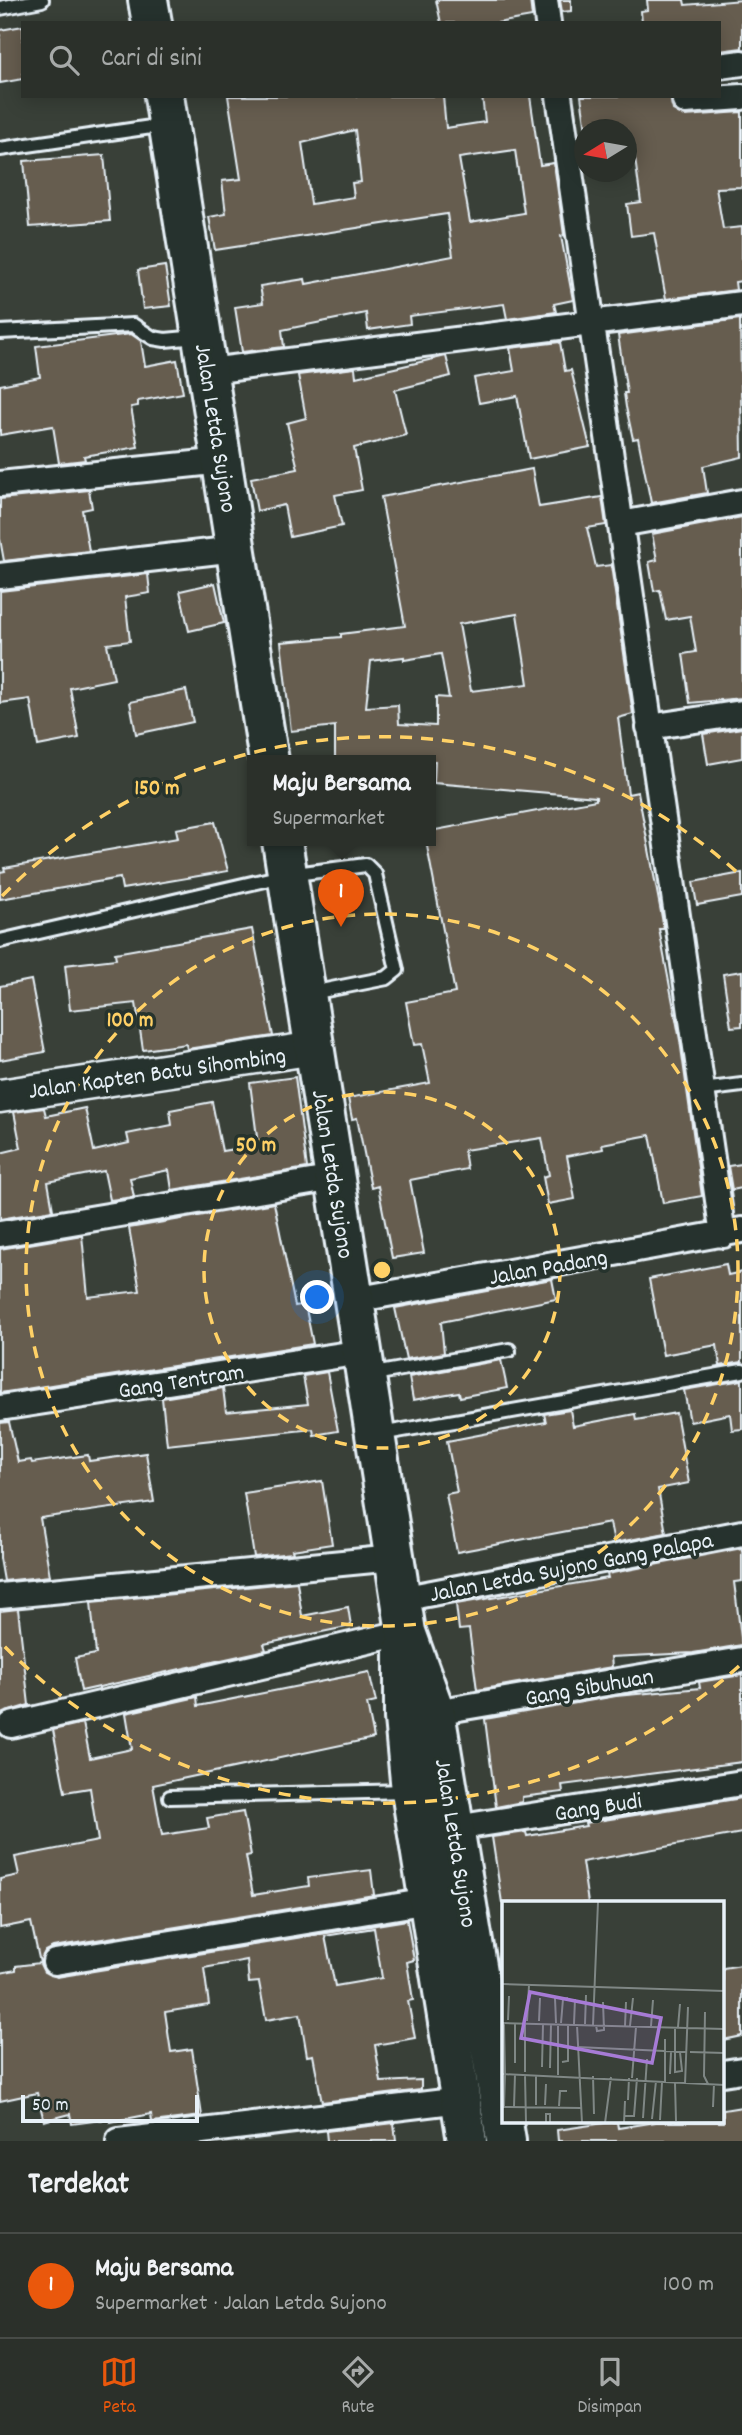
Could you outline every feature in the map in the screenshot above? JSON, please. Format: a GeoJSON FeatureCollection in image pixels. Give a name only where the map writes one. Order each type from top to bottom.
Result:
{"type":"FeatureCollection","features":[{"type":"Feature","properties":{"kind":"highway"},"geometry":{"type":"LineString","coordinates":[[148,0],[152,21]]}},
{"type":"Feature","properties":{"kind":"highway","name":"Jalan Letda Sujono"},"geometry":{"type":"LineString","coordinates":[[166,111],[269,755]]}},
{"type":"Feature","properties":{"kind":"highway","name":"Jalan Letda Sujono"},"geometry":{"type":"LineString","coordinates":[[285,858],[420,1715],[454,1828],[502,2110]]}},
{"type":"Feature","properties":{"kind":"highway","name":"Jalan Letda Sujono"},"geometry":{"type":"LineString","coordinates":[[420,1715],[411,1791],[467,2141]]}},
{"type":"Feature","properties":{"kind":"street"},"geometry":{"type":"LineString","coordinates":[[545,0],[548,21]]}},
{"type":"Feature","properties":{"kind":"street"},"geometry":{"type":"LineString","coordinates":[[721,66],[742,63]]}},
{"type":"Feature","properties":{"kind":"street"},"geometry":{"type":"LineString","coordinates":[[685,101],[742,97]]}},
{"type":"Feature","properties":{"kind":"street"},"geometry":{"type":"LineString","coordinates":[[559,98],[702,1090],[733,1232]]}},
{"type":"Feature","properties":{"kind":"street"},"geometry":{"type":"LineString","coordinates":[[206,354],[742,304]]}},
{"type":"Feature","properties":{"kind":"street"},"geometry":{"type":"LineString","coordinates":[[0,484],[223,461]]}},
{"type":"Feature","properties":{"kind":"street"},"geometry":{"type":"LineString","coordinates":[[621,523],[742,502]]}},
{"type":"Feature","properties":{"kind":"street"},"geometry":{"type":"LineString","coordinates":[[0,576],[236,549]]}},
{"type":"Feature","properties":{"kind":"street"},"geometry":{"type":"LineString","coordinates":[[649,727],[742,713]]}},
{"type":"Feature","properties":{"kind":"street","name":"Jalan Kapten Batu Sihombing"},"geometry":{"type":"LineString","coordinates":[[0,1096],[315,1048]]}},
{"type":"Feature","properties":{"kind":"street"},"geometry":{"type":"LineString","coordinates":[[0,1234],[335,1178]]}},
{"type":"Feature","properties":{"kind":"street","name":"Jalan Padang"},"geometry":{"type":"LineString","coordinates":[[354,1300],[733,1232]]}},
{"type":"Feature","properties":{"kind":"street","name":"Gang Tentram"},"geometry":{"type":"LineString","coordinates":[[0,1408],[364,1364]]}},
{"type":"Feature","properties":{"kind":"street","name":"Jalan Letda Sujono Gang Palapa"},"geometry":{"type":"LineString","coordinates":[[11,1725],[403,1615],[742,1533]]}},
{"type":"Feature","properties":{"kind":"street"},"geometry":{"type":"LineString","coordinates":[[0,1596],[394,1558]]}},
{"type":"Feature","properties":{"kind":"street","name":"Gang Sibuhuan"},"geometry":{"type":"LineString","coordinates":[[420,1715],[742,1660]]}},
{"type":"Feature","properties":{"kind":"street","name":"Gang Budi"},"geometry":{"type":"LineString","coordinates":[[454,1828],[742,1783]]}},
{"type":"Feature","properties":{"kind":"street"},"geometry":{"type":"LineString","coordinates":[[55,1962],[429,1901]]}},
{"type":"Feature","properties":{"kind":"street"},"geometry":{"type":"LineString","coordinates":[[724,2073],[742,2070]]}},
{"type":"Feature","properties":{"kind":"street"},"geometry":{"type":"LineString","coordinates":[[119,2141],[461,2100]]}},
{"type":"Feature","properties":{"kind":"lane"},"geometry":{"type":"LineString","coordinates":[[0,8],[42,0]]}},
{"type":"Feature","properties":{"kind":"lane"},"geometry":{"type":"LineString","coordinates":[[0,149],[166,111]]}},
{"type":"Feature","properties":{"kind":"lane"},"geometry":{"type":"LineString","coordinates":[[0,332],[133,325],[153,338],[206,354]]}},
{"type":"Feature","properties":{"kind":"lane"},"geometry":{"type":"LineString","coordinates":[[0,942],[285,858],[362,864],[375,874],[397,970],[387,978],[306,994]]}},
{"type":"Feature","properties":{"kind":"lane"},"geometry":{"type":"LineString","coordinates":[[702,1090],[742,1085]]}},
{"type":"Feature","properties":{"kind":"lane"},"geometry":{"type":"LineString","coordinates":[[364,1364],[509,1350]]}},
{"type":"Feature","properties":{"kind":"lane"},"geometry":{"type":"LineString","coordinates":[[375,1435],[742,1371]]}},
{"type":"Feature","properties":{"kind":"lane"},"geometry":{"type":"LineString","coordinates":[[170,1797],[411,1791]]}},
{"type":"Feature","properties":{"kind":"building"},"geometry":{"type":"Polygon","coordinates":[[[436,0],[530,0],[532,17],[509,21],[441,21],[436,0]]]}},
{"type":"Feature","properties":{"kind":"building"},"geometry":{"type":"Polygon","coordinates":[[[560,0],[571,0],[571,11],[562,12],[560,0]]]}},
{"type":"Feature","properties":{"kind":"building"},"geometry":{"type":"Polygon","coordinates":[[[647,0],[684,0],[685,5],[742,0],[742,48],[721,51],[721,21],[642,21],[641,11],[648,10],[647,0]]]}},
{"type":"Feature","properties":{"kind":"building"},"geometry":{"type":"Polygon","coordinates":[[[21,26],[21,79],[0,83],[0,30],[21,26]]]}},
{"type":"Feature","properties":{"kind":"building"},"geometry":{"type":"Polygon","coordinates":[[[228,98],[443,98],[446,128],[485,122],[482,98],[530,98],[540,165],[554,163],[564,235],[561,236],[573,300],[554,304],[556,312],[507,319],[504,304],[409,316],[410,324],[368,330],[366,313],[282,330],[284,347],[242,352],[235,307],[263,303],[260,286],[305,279],[306,284],[453,256],[447,214],[215,250],[209,217],[226,214],[222,181],[241,179],[228,98]],[[355,130],[302,143],[311,204],[354,197],[352,183],[361,182],[355,130]],[[515,150],[459,158],[470,222],[524,213],[515,150]]]}},
{"type":"Feature","properties":{"kind":"building"},"geometry":{"type":"Polygon","coordinates":[[[581,98],[671,98],[673,110],[685,116],[742,112],[742,187],[716,188],[723,229],[742,227],[742,281],[735,282],[736,290],[666,299],[654,233],[631,236],[627,204],[641,202],[637,173],[637,119],[584,119],[581,98]]]}},
{"type":"Feature","properties":{"kind":"building"},"geometry":{"type":"Polygon","coordinates":[[[104,155],[110,221],[30,227],[24,161],[104,155]]]}},
{"type":"Feature","properties":{"kind":"building"},"geometry":{"type":"Polygon","coordinates":[[[165,266],[171,306],[143,309],[138,270],[165,266]]]}},
{"type":"Feature","properties":{"kind":"building"},"geometry":{"type":"Polygon","coordinates":[[[740,319],[742,457],[703,466],[707,493],[651,503],[638,438],[633,439],[626,407],[624,393],[627,393],[618,335],[740,319]]]}},
{"type":"Feature","properties":{"kind":"building"},"geometry":{"type":"Polygon","coordinates":[[[131,334],[141,341],[145,366],[177,360],[183,393],[138,401],[138,406],[131,407],[138,447],[84,456],[85,460],[59,463],[53,426],[0,435],[0,385],[40,377],[36,346],[131,334]]]}},
{"type":"Feature","properties":{"kind":"building"},"geometry":{"type":"Polygon","coordinates":[[[560,342],[565,371],[571,370],[590,447],[529,459],[517,396],[479,403],[474,378],[514,371],[510,348],[560,342]]]}},
{"type":"Feature","properties":{"kind":"building"},"geometry":{"type":"Polygon","coordinates":[[[446,356],[451,376],[395,390],[406,435],[354,448],[362,490],[335,495],[342,526],[290,537],[284,505],[257,511],[251,478],[298,469],[287,423],[306,418],[298,375],[355,368],[356,377],[446,356]]]}},
{"type":"Feature","properties":{"kind":"building"},"geometry":{"type":"Polygon","coordinates":[[[532,469],[539,507],[602,497],[606,525],[587,528],[596,567],[611,565],[633,714],[618,718],[628,794],[638,792],[661,912],[664,929],[659,929],[680,1040],[702,1196],[663,1203],[650,1135],[602,1144],[603,1149],[567,1156],[575,1199],[548,1204],[543,1177],[549,1175],[542,1138],[464,1150],[467,1169],[410,1180],[424,1253],[392,1258],[378,1186],[371,1188],[357,1118],[352,1119],[348,1098],[430,1083],[422,1044],[414,1045],[406,1002],[455,993],[427,846],[436,846],[436,830],[596,800],[596,797],[436,783],[436,755],[335,755],[335,726],[291,731],[281,642],[341,637],[341,634],[405,626],[381,497],[532,469]],[[517,614],[459,624],[471,691],[528,684],[517,614]],[[441,654],[404,660],[404,657],[371,661],[366,707],[398,705],[399,724],[436,726],[436,697],[449,698],[441,654]]]}},
{"type":"Feature","properties":{"kind":"building"},"geometry":{"type":"Polygon","coordinates":[[[89,490],[92,508],[82,510],[89,551],[4,561],[0,539],[0,499],[89,490]]]}},
{"type":"Feature","properties":{"kind":"building"},"geometry":{"type":"Polygon","coordinates":[[[742,517],[742,698],[690,703],[683,654],[696,652],[690,616],[666,620],[660,590],[654,591],[649,562],[657,560],[652,534],[742,517]]]}},
{"type":"Feature","properties":{"kind":"building"},"geometry":{"type":"Polygon","coordinates":[[[148,574],[150,593],[125,597],[130,641],[107,644],[114,679],[70,688],[79,738],[38,746],[30,699],[0,703],[0,591],[148,574]]]}},
{"type":"Feature","properties":{"kind":"building"},"geometry":{"type":"Polygon","coordinates":[[[215,583],[224,623],[189,631],[180,591],[215,583]]]}},
{"type":"Feature","properties":{"kind":"building"},"geometry":{"type":"Polygon","coordinates":[[[186,690],[193,722],[136,734],[130,702],[186,690]]]}},
{"type":"Feature","properties":{"kind":"building"},"geometry":{"type":"Polygon","coordinates":[[[742,728],[742,758],[708,764],[703,734],[742,728]]]}},
{"type":"Feature","properties":{"kind":"building"},"geometry":{"type":"Polygon","coordinates":[[[215,822],[228,871],[122,889],[120,878],[0,899],[0,872],[5,871],[4,868],[178,838],[176,829],[215,822]]]}},
{"type":"Feature","properties":{"kind":"building"},"geometry":{"type":"Polygon","coordinates":[[[742,873],[742,897],[697,905],[693,882],[742,873]]]}},
{"type":"Feature","properties":{"kind":"building"},"geometry":{"type":"Polygon","coordinates":[[[252,929],[273,1036],[187,1049],[186,1044],[143,1050],[136,1003],[70,1010],[65,965],[116,959],[115,953],[252,929]]]}},
{"type":"Feature","properties":{"kind":"building"},"geometry":{"type":"Polygon","coordinates":[[[742,971],[742,1026],[731,1027],[723,974],[742,971]]]}},
{"type":"Feature","properties":{"kind":"building"},"geometry":{"type":"Polygon","coordinates":[[[31,980],[45,1052],[0,1060],[0,986],[31,980]]]}},
{"type":"Feature","properties":{"kind":"building"},"geometry":{"type":"Polygon","coordinates":[[[295,1077],[307,1168],[172,1190],[169,1170],[130,1178],[134,1197],[110,1200],[104,1171],[48,1182],[53,1210],[0,1219],[0,1153],[21,1148],[14,1112],[44,1108],[46,1116],[85,1108],[94,1151],[129,1143],[127,1134],[172,1125],[170,1110],[212,1102],[222,1151],[258,1145],[250,1083],[295,1077]]]}},
{"type":"Feature","properties":{"kind":"building"},"geometry":{"type":"Polygon","coordinates":[[[742,1164],[742,1188],[732,1190],[728,1166],[742,1164]]]}},
{"type":"Feature","properties":{"kind":"building"},"geometry":{"type":"Polygon","coordinates":[[[274,1203],[295,1306],[305,1304],[313,1344],[0,1393],[0,1249],[82,1235],[88,1297],[140,1291],[129,1228],[274,1203]]]}},
{"type":"Feature","properties":{"kind":"building"},"geometry":{"type":"Polygon","coordinates":[[[726,1264],[728,1275],[742,1272],[742,1362],[720,1366],[717,1345],[663,1355],[649,1279],[726,1264]]]}},
{"type":"Feature","properties":{"kind":"building"},"geometry":{"type":"Polygon","coordinates":[[[552,1279],[556,1299],[441,1322],[444,1353],[406,1359],[395,1308],[552,1279]]]}},
{"type":"Feature","properties":{"kind":"building"},"geometry":{"type":"Polygon","coordinates":[[[501,1360],[507,1388],[460,1397],[459,1392],[413,1400],[409,1377],[501,1360]]]}},
{"type":"Feature","properties":{"kind":"building"},"geometry":{"type":"Polygon","coordinates":[[[327,1372],[338,1431],[314,1435],[313,1429],[167,1445],[162,1398],[223,1388],[226,1412],[308,1404],[303,1376],[327,1372]]]}},
{"type":"Feature","properties":{"kind":"building"},"geometry":{"type":"Polygon","coordinates":[[[742,1380],[742,1429],[732,1430],[730,1414],[690,1422],[684,1390],[742,1380]]]}},
{"type":"Feature","properties":{"kind":"building"},"geometry":{"type":"Polygon","coordinates":[[[570,1410],[573,1426],[635,1414],[636,1420],[676,1413],[689,1483],[658,1489],[666,1533],[614,1543],[610,1523],[457,1552],[446,1494],[457,1492],[447,1441],[546,1422],[544,1414],[570,1410]]]}},
{"type":"Feature","properties":{"kind":"building"},"geometry":{"type":"Polygon","coordinates":[[[9,1422],[18,1462],[31,1460],[32,1463],[88,1455],[89,1461],[146,1453],[154,1502],[40,1518],[50,1576],[4,1581],[0,1558],[0,1423],[9,1422]]]}},
{"type":"Feature","properties":{"kind":"building"},"geometry":{"type":"Polygon","coordinates":[[[322,1481],[332,1544],[292,1550],[293,1553],[254,1557],[244,1493],[322,1481]]]}},
{"type":"Feature","properties":{"kind":"building"},"geometry":{"type":"Polygon","coordinates":[[[742,1548],[742,1581],[734,1582],[742,1645],[693,1653],[611,1657],[612,1667],[477,1690],[469,1629],[459,1630],[456,1604],[608,1578],[607,1574],[742,1548]]]}},
{"type":"Feature","properties":{"kind":"building"},"geometry":{"type":"Polygon","coordinates":[[[297,1582],[302,1616],[348,1607],[351,1626],[264,1644],[266,1650],[81,1691],[75,1658],[96,1654],[91,1602],[297,1582]]]}},
{"type":"Feature","properties":{"kind":"building"},"geometry":{"type":"Polygon","coordinates":[[[18,1609],[29,1705],[0,1714],[0,1611],[18,1609]]]}},
{"type":"Feature","properties":{"kind":"building"},"geometry":{"type":"Polygon","coordinates":[[[369,1672],[376,1702],[367,1704],[374,1738],[153,1785],[162,1835],[209,1828],[207,1818],[243,1812],[251,1855],[246,1856],[253,1895],[309,1886],[308,1878],[371,1870],[374,1895],[53,1947],[45,1951],[40,1964],[44,1972],[57,1977],[407,1920],[414,1960],[407,1962],[413,2000],[408,2001],[415,2038],[375,2045],[381,2082],[421,2080],[421,2090],[322,2102],[313,2055],[307,2056],[300,2014],[266,2020],[259,1982],[249,1983],[247,1960],[204,1968],[209,2005],[165,2012],[171,2052],[192,2049],[202,2116],[152,2122],[151,2114],[110,2122],[109,2119],[72,2124],[70,2114],[44,2121],[37,2093],[0,2101],[0,1973],[16,1970],[16,1966],[40,1963],[31,1922],[0,1928],[0,1879],[19,1875],[15,1857],[98,1841],[90,1788],[65,1792],[53,1730],[83,1723],[90,1758],[132,1749],[126,1713],[197,1697],[198,1706],[369,1672]],[[374,1928],[325,1936],[335,1986],[382,1978],[374,1928]]]}},
{"type":"Feature","properties":{"kind":"building"},"geometry":{"type":"Polygon","coordinates":[[[742,1675],[742,1762],[562,1785],[563,1792],[522,1797],[522,1802],[496,1807],[485,1719],[616,1696],[700,1688],[699,1682],[742,1675]]]}},
{"type":"Feature","properties":{"kind":"building"},"geometry":{"type":"Polygon","coordinates":[[[742,1798],[742,1833],[582,1862],[588,1901],[502,1903],[492,1837],[526,1832],[527,1836],[586,1826],[585,1823],[742,1798]]]}},
{"type":"Feature","properties":{"kind":"building"},"geometry":{"type":"Polygon","coordinates":[[[742,1965],[742,2036],[724,2040],[724,1968],[742,1965]]]}},
{"type":"Feature","properties":{"kind":"building"},"geometry":{"type":"Polygon","coordinates":[[[742,2107],[742,2141],[558,2141],[557,2130],[598,2124],[617,2124],[618,2128],[643,2124],[724,2124],[724,2110],[742,2107]]]}},
{"type":"Feature","properties":{"kind":"building"},"geometry":{"type":"Polygon","coordinates":[[[394,2123],[396,2141],[327,2141],[326,2131],[394,2123]]]}},
{"type":"Feature","properties":{"kind":"place","name":"Maju Bersama"},"geometry":{"type":"Point","coordinates":[341,927]}}]}
